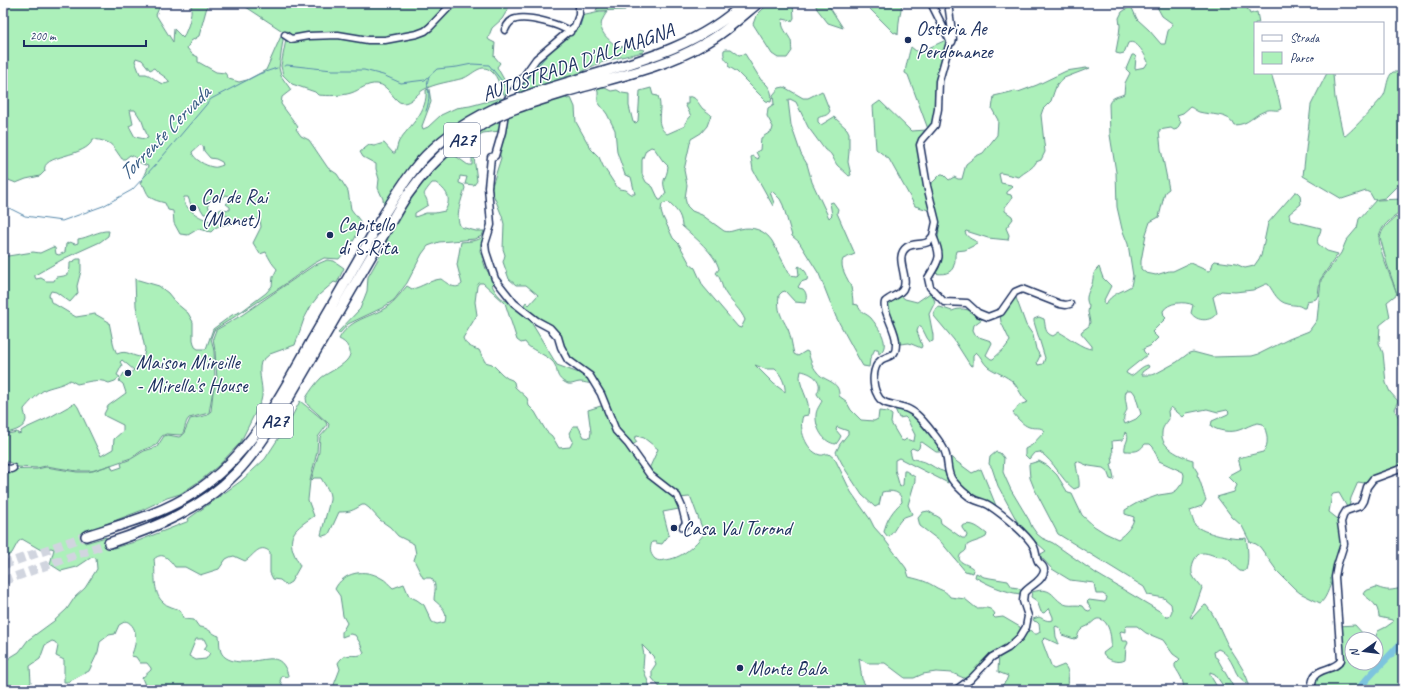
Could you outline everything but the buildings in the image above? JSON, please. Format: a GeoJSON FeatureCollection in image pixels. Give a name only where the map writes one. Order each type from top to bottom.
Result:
{"type":"FeatureCollection","features":[{"type":"Feature","properties":{"kind":"highway","name":"AUTOSTRADA D'ALEMAGNA"},"geometry":{"type":"LineString","coordinates":[[718,30],[744,3]]}},
{"type":"Feature","properties":{"kind":"highway","name":"AUTOSTRADA D'ALEMAGNA"},"geometry":{"type":"LineString","coordinates":[[110,543],[151,528],[175,517],[200,502],[236,473],[262,441],[277,418],[408,194],[426,171],[455,144],[482,125],[514,109],[718,30],[758,3]]}},
{"type":"Feature","properties":{"kind":"highway","name":"AUTOSTRADA D'ALEMAGNA"},"geometry":{"type":"LineString","coordinates":[[86,536],[146,516],[187,498],[215,478],[244,448],[255,435],[276,404],[400,188],[420,163],[436,147],[478,116],[511,100],[577,84]]}},
{"type":"Feature","properties":{"kind":"street"},"geometry":{"type":"LineString","coordinates":[[285,35],[291,39],[308,36],[338,35],[368,40],[386,40],[425,31],[455,3]]}},
{"type":"Feature","properties":{"kind":"street"},"geometry":{"type":"LineString","coordinates":[[579,3],[578,21],[575,26],[570,32],[536,59],[507,100],[502,132],[495,156],[491,157],[488,187],[491,218],[490,230],[484,244],[495,279],[509,297],[524,312],[550,328],[558,337],[561,347],[568,360],[590,376],[601,394],[616,431],[628,444],[650,475],[677,496],[682,507],[686,523],[683,527]]}},
{"type":"Feature","properties":{"kind":"street"},"geometry":{"type":"LineString","coordinates":[[931,3],[950,38],[950,42]]}},
{"type":"Feature","properties":{"kind":"street"},"geometry":{"type":"LineString","coordinates":[[948,3],[953,39],[952,42],[950,42],[939,81],[938,109],[935,125],[922,140],[920,147],[927,186],[936,219],[933,236],[926,244],[913,245],[906,248],[902,260],[904,287],[901,292],[885,302],[884,307],[891,322],[896,339],[896,350],[893,354],[882,359],[876,366],[874,376],[876,393],[879,398],[886,403],[904,407],[916,415],[943,447],[952,481],[970,497],[988,504],[1017,527],[1033,545],[1037,561],[1044,569],[1043,575],[1039,580],[1023,595],[1023,601],[1028,616],[1026,626],[1020,637],[1008,648],[992,657],[971,679],[956,690]]}},
{"type":"Feature","properties":{"kind":"street"},"geometry":{"type":"LineString","coordinates":[[505,30],[511,21],[515,19],[523,19],[559,25],[570,32]]}},
{"type":"Feature","properties":{"kind":"street"},"geometry":{"type":"LineString","coordinates":[[933,236],[939,249],[939,261],[928,278],[930,287],[944,302],[968,303],[978,313],[988,317],[1001,312],[1015,292],[1022,289],[1060,304],[1070,304]]}},
{"type":"Feature","properties":{"kind":"street"},"geometry":{"type":"LineString","coordinates":[[3,468],[13,468]]}},
{"type":"Feature","properties":{"kind":"street"},"geometry":{"type":"LineString","coordinates":[[1311,690],[1313,678],[1316,674],[1334,666],[1341,660],[1335,577],[1344,544],[1342,518],[1346,511],[1360,506],[1363,501],[1366,487],[1373,479],[1403,468]]}},
{"type":"Feature","properties":{"kind":"green space"},"geometry":{"type":"Polygon","coordinates":[[[3,3],[161,3],[156,15],[173,42],[174,29],[183,38],[190,21],[191,3],[208,3],[199,36],[191,41],[187,48],[192,54],[198,57],[198,62],[216,72],[225,73],[229,79],[239,82],[247,80],[266,70],[281,36],[283,37],[279,68],[281,76],[291,90],[282,97],[281,104],[298,127],[296,129],[301,136],[309,140],[328,168],[337,174],[348,191],[351,209],[360,221],[360,228],[354,240],[339,259],[324,258],[313,264],[281,287],[214,330],[211,338],[214,351],[215,378],[209,413],[189,418],[181,435],[166,434],[162,436],[156,445],[143,450],[131,458],[93,471],[77,471],[46,466],[37,468],[17,467],[3,460],[3,435],[17,432],[18,434],[21,433],[24,429],[75,403],[101,456],[113,449],[114,439],[123,431],[123,425],[105,416],[104,414],[108,406],[126,393],[123,384],[119,381],[124,373],[127,376],[134,370],[122,360],[120,362],[122,365],[117,375],[120,377],[115,381],[109,383],[93,381],[77,384],[70,380],[46,389],[37,395],[24,409],[26,420],[23,426],[13,431],[3,433],[3,255],[8,256],[33,252],[40,253],[53,247],[55,248],[56,254],[59,255],[65,252],[66,244],[70,242],[75,244],[78,243],[78,239],[109,231],[108,236],[100,242],[65,258],[35,275],[35,277],[36,279],[41,278],[46,281],[54,281],[56,277],[68,274],[70,270],[70,263],[77,259],[81,259],[81,271],[77,286],[78,293],[70,302],[56,292],[51,291],[49,295],[51,302],[76,317],[95,314],[109,322],[114,347],[117,354],[124,352],[138,357],[142,357],[144,355],[145,349],[136,306],[135,279],[159,286],[168,293],[176,303],[188,313],[193,322],[193,340],[195,347],[198,349],[206,349],[213,329],[232,315],[242,311],[266,293],[272,286],[273,277],[277,269],[266,252],[260,254],[253,243],[261,227],[260,219],[250,219],[219,226],[211,232],[198,229],[188,235],[180,234],[174,223],[173,211],[168,210],[165,203],[151,198],[147,194],[144,186],[140,184],[148,166],[140,163],[135,157],[130,155],[125,159],[122,159],[111,144],[104,141],[93,139],[89,145],[82,150],[56,158],[45,166],[45,171],[40,176],[16,183],[6,179],[3,173],[3,3]],[[136,58],[135,61],[140,74],[149,75],[163,84],[170,82],[154,68],[150,70],[142,60],[136,58]],[[130,110],[133,124],[129,126],[135,137],[145,139],[148,138],[142,121],[135,110],[130,110]],[[200,145],[192,152],[197,160],[207,165],[215,167],[223,165],[222,162],[210,158],[204,151],[203,146],[200,145]],[[226,195],[221,199],[216,199],[215,201],[207,200],[210,212],[207,214],[204,214],[199,206],[191,205],[188,197],[184,197],[184,201],[188,208],[195,214],[203,219],[222,225],[230,222],[228,216],[221,214],[218,211],[221,209],[230,210],[230,207],[226,204],[229,201],[230,196],[226,195]]]}},
{"type":"Feature","properties":{"kind":"green space"},"geometry":{"type":"Polygon","coordinates":[[[240,3],[455,3],[455,5],[458,3],[514,3],[514,6],[507,6],[508,9],[502,19],[492,28],[488,38],[495,43],[494,56],[500,63],[497,67],[511,92],[506,97],[494,74],[488,69],[483,68],[464,78],[438,84],[423,90],[406,103],[400,102],[385,87],[377,84],[367,86],[347,94],[335,96],[318,95],[315,92],[292,84],[283,75],[281,66],[287,34],[240,3]]]}},
{"type":"Feature","properties":{"kind":"green space"},"geometry":{"type":"Polygon","coordinates":[[[607,3],[625,3],[625,10],[596,11],[597,8],[607,3]]]}},
{"type":"Feature","properties":{"kind":"green space"},"geometry":{"type":"Polygon","coordinates":[[[769,3],[793,3],[794,18],[792,21],[783,19],[782,22],[783,28],[791,42],[792,51],[787,58],[778,58],[772,54],[753,24],[756,16],[769,3]]]}},
{"type":"Feature","properties":{"kind":"green space"},"geometry":{"type":"Polygon","coordinates":[[[815,3],[827,3],[843,28],[828,23],[817,9],[815,3]]]}},
{"type":"Feature","properties":{"kind":"green space"},"geometry":{"type":"Polygon","coordinates":[[[864,3],[902,3],[898,35],[896,32],[894,33],[864,3]]]}},
{"type":"Feature","properties":{"kind":"green space"},"geometry":{"type":"Polygon","coordinates":[[[1155,3],[1245,3],[1250,14],[1257,12],[1259,22],[1254,22],[1254,74],[1271,74],[1281,109],[1267,110],[1247,122],[1234,125],[1232,121],[1224,116],[1199,112],[1190,107],[1183,113],[1177,115],[1181,122],[1177,129],[1174,130],[1171,128],[1159,130],[1161,149],[1169,189],[1165,192],[1159,217],[1150,222],[1146,234],[1141,269],[1146,273],[1156,275],[1173,271],[1190,263],[1208,271],[1211,270],[1215,261],[1236,264],[1245,268],[1254,266],[1261,256],[1268,223],[1295,192],[1300,195],[1301,204],[1289,214],[1290,219],[1321,228],[1318,244],[1327,251],[1338,254],[1320,280],[1316,299],[1307,301],[1305,308],[1284,303],[1276,296],[1268,284],[1266,284],[1253,290],[1235,292],[1221,291],[1213,297],[1217,313],[1211,318],[1204,320],[1197,318],[1191,313],[1193,305],[1190,304],[1177,303],[1165,308],[1163,311],[1166,318],[1152,332],[1158,338],[1150,346],[1143,349],[1147,355],[1126,373],[1131,376],[1148,365],[1149,367],[1142,372],[1142,375],[1155,374],[1193,352],[1212,357],[1252,356],[1309,331],[1317,320],[1321,280],[1341,253],[1346,241],[1357,228],[1359,219],[1376,200],[1403,199],[1403,211],[1387,223],[1382,229],[1379,238],[1382,254],[1397,294],[1387,302],[1390,317],[1380,325],[1379,343],[1383,353],[1386,383],[1390,392],[1398,401],[1394,409],[1399,418],[1399,425],[1403,428],[1403,466],[1367,480],[1364,483],[1358,482],[1349,507],[1347,507],[1339,493],[1332,495],[1329,512],[1339,520],[1342,542],[1337,565],[1327,594],[1320,603],[1300,593],[1277,571],[1260,547],[1250,542],[1242,526],[1232,517],[1217,497],[1234,492],[1237,485],[1229,477],[1241,469],[1238,458],[1263,452],[1267,446],[1266,431],[1263,424],[1258,423],[1236,431],[1224,431],[1211,426],[1212,421],[1228,414],[1229,412],[1227,410],[1218,412],[1207,409],[1187,413],[1183,417],[1171,407],[1168,411],[1169,419],[1164,426],[1162,438],[1164,443],[1172,451],[1193,460],[1193,465],[1198,473],[1197,475],[1206,500],[1202,506],[1190,510],[1195,525],[1205,531],[1219,536],[1241,539],[1246,538],[1248,550],[1247,566],[1246,570],[1243,571],[1240,571],[1225,558],[1205,553],[1197,556],[1193,563],[1192,573],[1202,588],[1194,611],[1190,617],[1192,618],[1203,606],[1206,605],[1243,669],[1249,684],[1247,684],[1237,674],[1227,655],[1218,649],[1214,652],[1215,657],[1235,690],[1226,690],[1215,674],[1210,672],[1210,675],[1219,690],[1183,690],[1180,675],[1175,667],[1175,664],[1180,659],[1173,654],[1163,640],[1146,633],[1137,626],[1127,626],[1125,628],[1125,632],[1120,632],[1122,641],[1127,641],[1128,643],[1126,647],[1125,660],[1119,662],[1109,659],[1103,653],[1111,647],[1109,629],[1104,621],[1097,619],[1082,629],[1077,638],[1074,639],[1062,635],[1060,628],[1056,626],[1056,637],[1058,644],[1045,638],[1042,641],[1052,668],[1054,669],[1064,665],[1066,667],[1068,673],[1069,690],[998,690],[1006,681],[1008,676],[998,672],[999,653],[1027,628],[1035,634],[1040,632],[1039,624],[1033,619],[1039,617],[1051,621],[1053,620],[1049,608],[1044,613],[1041,612],[1037,601],[1031,597],[1032,592],[1039,590],[1049,592],[1062,603],[1067,605],[1083,606],[1089,611],[1092,609],[1087,602],[1089,600],[1104,602],[1106,601],[1107,597],[1103,594],[1096,594],[1094,583],[1070,580],[1052,569],[1041,557],[1041,554],[1046,551],[1027,534],[1018,523],[998,486],[992,468],[989,464],[990,457],[996,452],[1000,453],[1004,458],[1003,472],[1006,479],[1037,534],[1053,543],[1097,574],[1161,612],[1166,617],[1169,617],[1172,611],[1171,604],[1164,598],[1148,595],[1144,587],[1058,534],[1034,488],[1030,478],[1029,464],[1039,461],[1048,466],[1057,475],[1068,493],[1072,494],[1082,515],[1094,526],[1118,539],[1129,529],[1134,520],[1134,517],[1125,514],[1125,510],[1137,503],[1159,495],[1172,493],[1177,490],[1183,482],[1184,475],[1183,472],[1159,461],[1153,447],[1150,444],[1145,444],[1136,451],[1125,451],[1128,437],[1125,432],[1123,440],[1112,441],[1113,463],[1111,464],[1114,478],[1113,480],[1110,479],[1107,471],[1103,468],[1089,466],[1077,461],[1076,465],[1079,487],[1074,489],[1065,481],[1050,461],[1040,452],[1034,453],[1029,459],[1025,455],[1025,449],[1032,445],[1045,431],[1027,426],[1013,413],[1019,405],[1028,402],[1015,384],[1008,378],[988,367],[976,352],[973,355],[973,366],[970,365],[954,340],[934,316],[934,313],[936,309],[940,307],[952,311],[960,309],[967,310],[982,316],[982,319],[974,325],[973,330],[976,336],[991,341],[992,343],[986,355],[993,359],[1010,341],[1001,322],[1000,314],[1015,295],[1026,325],[1033,335],[1036,349],[1040,356],[1037,362],[1038,365],[1043,364],[1045,358],[1034,322],[1034,319],[1039,317],[1044,319],[1046,329],[1050,335],[1053,336],[1059,332],[1080,345],[1092,349],[1092,346],[1081,333],[1089,326],[1090,322],[1087,297],[1095,271],[1099,267],[1103,278],[1111,286],[1103,302],[1105,305],[1113,296],[1131,286],[1133,276],[1128,244],[1122,229],[1117,207],[1116,172],[1110,135],[1109,104],[1113,98],[1124,94],[1125,83],[1130,73],[1126,69],[1132,55],[1136,57],[1135,69],[1145,67],[1148,62],[1140,48],[1131,42],[1128,43],[1124,53],[1116,53],[1120,26],[1119,18],[1122,12],[1131,6],[1137,19],[1161,44],[1165,44],[1168,31],[1173,24],[1162,16],[1155,3]],[[1127,390],[1125,395],[1127,410],[1124,418],[1125,424],[1136,419],[1141,414],[1135,394],[1132,390],[1127,390]]]}},
{"type":"Feature","properties":{"kind":"green space"},"geometry":{"type":"Polygon","coordinates":[[[607,12],[601,25],[603,33],[617,47],[630,46],[645,50],[643,52],[586,69],[581,74],[511,96],[531,66],[547,51],[579,26],[581,16],[607,12]]]}},
{"type":"Feature","properties":{"kind":"green space"},"geometry":{"type":"Polygon","coordinates":[[[948,40],[934,124],[928,129],[908,75],[905,73],[906,68],[911,47],[916,51],[924,50],[948,40]]]}},
{"type":"Feature","properties":{"kind":"green space"},"geometry":{"type":"Polygon","coordinates":[[[731,49],[739,55],[745,54],[761,80],[770,89],[772,95],[771,102],[766,101],[737,72],[728,66],[729,63],[725,59],[724,54],[724,50],[731,49]]]}},
{"type":"Feature","properties":{"kind":"green space"},"geometry":{"type":"Polygon","coordinates":[[[1090,68],[1064,78],[1057,84],[1051,101],[1043,109],[1041,115],[1045,152],[1041,160],[1036,162],[1019,177],[1001,173],[999,174],[1001,183],[1011,185],[1013,187],[1007,192],[1007,194],[1011,195],[1012,198],[1005,207],[1005,211],[1012,216],[1013,219],[1006,228],[1009,235],[1008,240],[988,238],[966,231],[967,236],[977,242],[977,244],[965,250],[956,251],[953,268],[949,272],[943,274],[934,273],[940,264],[937,245],[939,231],[928,185],[941,174],[949,180],[954,177],[962,179],[966,164],[976,156],[983,153],[997,135],[998,120],[992,109],[994,96],[1015,91],[1018,92],[1037,85],[1066,71],[1090,68]]]}},
{"type":"Feature","properties":{"kind":"green space"},"geometry":{"type":"Polygon","coordinates":[[[1393,72],[1403,72],[1403,178],[1397,186],[1385,198],[1374,200],[1370,193],[1366,191],[1342,199],[1303,176],[1311,105],[1326,74],[1333,74],[1335,98],[1343,134],[1345,136],[1366,116],[1384,95],[1388,79],[1393,72]]]}},
{"type":"Feature","properties":{"kind":"green space"},"geometry":{"type":"Polygon","coordinates":[[[603,87],[611,91],[617,90],[622,93],[629,94],[629,106],[633,122],[636,123],[638,121],[640,91],[651,88],[653,95],[658,96],[660,105],[660,124],[661,128],[667,134],[685,126],[685,123],[691,116],[685,104],[688,104],[688,97],[693,97],[703,109],[711,115],[707,126],[701,133],[691,139],[684,170],[687,185],[685,198],[687,206],[692,211],[702,215],[726,232],[749,228],[766,234],[772,241],[790,275],[799,275],[799,266],[803,269],[807,274],[807,280],[801,282],[798,287],[803,289],[806,294],[805,303],[795,302],[785,291],[779,295],[779,309],[789,332],[794,354],[798,356],[806,351],[808,352],[812,365],[817,372],[837,387],[839,396],[846,401],[851,410],[861,420],[874,421],[878,419],[879,411],[888,412],[892,415],[891,423],[901,440],[904,441],[906,439],[914,441],[915,435],[907,419],[905,417],[899,418],[895,409],[903,408],[920,422],[944,452],[936,452],[922,442],[917,450],[912,448],[910,450],[912,458],[925,462],[945,472],[948,483],[899,458],[895,460],[895,470],[900,487],[903,485],[904,471],[915,477],[908,505],[912,514],[903,518],[888,537],[884,532],[886,523],[902,502],[902,498],[898,493],[892,491],[882,492],[879,505],[875,507],[862,495],[836,452],[848,434],[848,431],[837,427],[836,430],[841,436],[836,444],[827,441],[824,438],[818,429],[816,420],[817,411],[822,401],[817,394],[819,388],[818,381],[810,374],[801,371],[801,382],[809,409],[808,415],[803,416],[802,421],[802,433],[807,444],[815,453],[821,455],[829,454],[835,459],[851,492],[874,527],[906,568],[909,577],[930,584],[946,592],[950,597],[965,599],[976,608],[989,609],[995,614],[993,616],[995,618],[1003,617],[1020,627],[1021,631],[1015,640],[992,656],[970,679],[966,679],[952,673],[936,672],[923,674],[914,678],[905,678],[885,663],[867,663],[859,658],[862,679],[868,690],[662,690],[652,678],[652,670],[656,664],[653,656],[642,645],[644,655],[643,668],[651,690],[332,690],[340,669],[338,663],[341,659],[347,656],[357,656],[364,653],[355,635],[350,634],[342,637],[342,632],[347,623],[343,616],[340,596],[335,589],[343,579],[349,575],[355,573],[368,573],[375,575],[386,581],[393,588],[404,584],[409,596],[424,605],[432,622],[437,624],[445,622],[446,615],[442,607],[434,600],[435,586],[433,581],[431,578],[423,578],[414,560],[416,554],[414,544],[398,536],[365,505],[351,511],[339,512],[329,534],[323,536],[321,535],[330,500],[330,494],[321,478],[314,478],[311,481],[319,452],[320,437],[328,428],[329,424],[307,404],[306,398],[321,378],[341,365],[349,357],[350,352],[347,346],[339,339],[352,324],[386,308],[407,286],[412,289],[441,279],[454,287],[462,284],[457,265],[461,242],[475,240],[482,237],[489,217],[489,226],[480,251],[486,269],[495,282],[492,285],[495,291],[504,300],[510,301],[528,317],[557,365],[587,376],[592,383],[580,382],[568,384],[560,379],[555,365],[550,359],[527,345],[525,342],[521,343],[517,340],[505,303],[483,283],[479,283],[477,286],[475,302],[477,315],[463,338],[465,343],[479,350],[485,362],[492,364],[502,374],[514,382],[515,387],[527,398],[529,406],[535,412],[546,431],[552,436],[559,448],[570,447],[573,441],[569,433],[573,426],[578,426],[584,437],[590,438],[591,432],[588,410],[604,405],[615,428],[623,441],[647,475],[668,487],[673,493],[679,509],[663,512],[669,535],[662,544],[652,542],[650,550],[655,559],[661,561],[682,554],[692,547],[705,533],[691,498],[680,498],[678,501],[672,490],[668,486],[656,478],[649,469],[658,449],[644,438],[637,436],[634,438],[637,442],[631,446],[617,431],[592,376],[568,358],[562,346],[560,336],[550,325],[534,317],[522,308],[526,302],[529,305],[538,295],[526,285],[516,285],[509,279],[503,262],[505,255],[503,249],[504,224],[491,189],[501,158],[497,147],[506,117],[565,96],[567,99],[571,98],[575,107],[576,122],[591,149],[599,157],[603,166],[619,189],[635,194],[631,177],[625,175],[617,152],[615,130],[607,114],[598,102],[597,89],[603,87]],[[651,147],[646,150],[642,160],[642,174],[646,182],[653,187],[659,200],[661,200],[666,193],[664,181],[668,166],[654,148],[651,147]],[[668,202],[662,204],[662,215],[673,238],[679,244],[690,264],[695,268],[703,286],[738,327],[741,328],[745,320],[724,291],[716,273],[719,269],[717,263],[709,251],[682,226],[678,212],[668,202]],[[755,365],[774,384],[785,392],[783,380],[775,369],[765,369],[755,365]]]}},
{"type":"Feature","properties":{"kind":"green space"},"geometry":{"type":"Polygon","coordinates":[[[784,87],[803,98],[808,98],[822,91],[830,111],[826,115],[818,118],[818,122],[821,125],[834,117],[847,129],[849,133],[848,162],[851,175],[849,176],[837,165],[831,154],[825,150],[808,127],[796,102],[790,99],[788,100],[791,125],[801,154],[807,164],[812,182],[829,218],[832,215],[830,203],[833,202],[838,209],[837,213],[855,254],[843,259],[842,262],[843,269],[851,287],[853,304],[858,305],[862,311],[871,318],[880,331],[884,341],[883,350],[879,354],[878,349],[875,349],[870,359],[869,367],[863,366],[860,361],[836,317],[819,274],[799,242],[792,236],[780,199],[772,191],[770,192],[774,203],[773,206],[753,170],[751,157],[753,156],[758,159],[759,158],[756,152],[760,150],[761,138],[772,131],[773,127],[767,116],[768,108],[774,104],[773,95],[779,88],[784,87]]]}},
{"type":"Feature","properties":{"kind":"green space"},"geometry":{"type":"Polygon","coordinates":[[[429,89],[431,102],[422,126],[423,129],[428,127],[441,115],[456,108],[500,98],[505,99],[462,122],[384,206],[383,199],[378,188],[379,179],[376,164],[363,157],[360,152],[369,145],[374,146],[384,143],[393,153],[395,153],[399,141],[421,112],[426,98],[426,90],[429,89]]]}},
{"type":"Feature","properties":{"kind":"green space"},"geometry":{"type":"Polygon","coordinates":[[[880,101],[911,131],[927,130],[922,141],[932,211],[915,206],[889,159],[876,149],[873,106],[880,101]]]}},
{"type":"Feature","properties":{"kind":"green space"},"geometry":{"type":"Polygon","coordinates":[[[503,118],[500,131],[483,133],[476,137],[474,157],[477,181],[474,185],[465,184],[467,177],[460,176],[459,183],[464,185],[465,188],[458,213],[459,223],[461,227],[476,231],[484,231],[482,236],[475,239],[439,242],[428,246],[422,254],[407,283],[394,300],[382,308],[348,324],[340,333],[338,332],[360,309],[367,291],[368,277],[386,245],[388,235],[412,193],[450,152],[468,165],[472,165],[472,135],[503,118]],[[432,183],[424,193],[428,205],[415,213],[415,217],[426,213],[445,211],[448,202],[447,195],[446,192],[436,183],[432,183]]]}},
{"type":"Feature","properties":{"kind":"green space"},"geometry":{"type":"Polygon","coordinates":[[[1396,217],[1403,225],[1403,306],[1401,306],[1387,264],[1380,237],[1384,228],[1396,217]]]}},
{"type":"Feature","properties":{"kind":"green space"},"geometry":{"type":"Polygon","coordinates":[[[327,260],[334,261],[344,268],[337,283],[334,282],[319,295],[312,304],[304,319],[295,345],[270,354],[261,362],[261,401],[240,443],[218,466],[180,494],[82,533],[85,543],[106,537],[110,549],[138,541],[189,521],[188,519],[241,481],[265,459],[289,422],[300,401],[326,422],[327,425],[318,437],[317,452],[310,481],[308,500],[314,516],[300,526],[293,534],[293,551],[300,566],[291,582],[286,585],[280,580],[273,579],[270,573],[270,552],[266,549],[259,549],[245,561],[234,556],[230,557],[226,559],[219,569],[200,575],[185,567],[175,567],[166,557],[160,556],[154,559],[157,593],[165,604],[180,611],[184,619],[194,620],[199,627],[205,628],[219,636],[220,648],[223,656],[231,660],[250,662],[276,659],[279,661],[283,664],[288,675],[288,677],[282,676],[280,681],[288,690],[147,690],[142,678],[151,670],[151,668],[147,663],[140,663],[136,657],[131,656],[136,637],[133,628],[126,621],[119,625],[115,634],[109,635],[100,642],[98,652],[89,671],[68,682],[64,682],[64,660],[56,656],[58,646],[52,641],[45,645],[40,659],[30,666],[31,682],[27,690],[3,690],[3,664],[6,660],[19,652],[28,640],[54,621],[67,609],[75,597],[85,588],[97,569],[96,558],[92,557],[77,567],[61,571],[50,564],[54,549],[51,548],[41,550],[22,539],[18,542],[12,553],[3,559],[3,470],[37,469],[46,467],[77,472],[88,472],[111,465],[113,470],[122,467],[121,463],[144,451],[157,447],[164,436],[168,435],[179,437],[183,435],[190,419],[208,415],[211,411],[213,392],[217,379],[213,338],[216,330],[242,315],[313,266],[327,260]],[[196,639],[189,656],[196,660],[206,659],[210,653],[204,649],[207,645],[204,639],[196,639]]]}},
{"type":"Feature","properties":{"kind":"green space"},"geometry":{"type":"Polygon","coordinates":[[[930,293],[932,294],[935,302],[929,314],[933,341],[930,342],[921,326],[919,326],[917,331],[922,346],[921,348],[909,343],[900,344],[896,328],[884,304],[900,295],[905,299],[917,302],[930,293]]]}},
{"type":"Feature","properties":{"kind":"green space"},"geometry":{"type":"Polygon","coordinates":[[[949,456],[972,473],[981,469],[997,508],[975,499],[953,479],[950,472],[949,456]]]}},
{"type":"Feature","properties":{"kind":"green space"},"geometry":{"type":"Polygon","coordinates":[[[928,511],[940,518],[941,523],[962,538],[966,538],[967,535],[962,526],[969,524],[987,534],[986,537],[967,545],[966,550],[959,557],[961,562],[974,570],[973,573],[965,571],[941,542],[920,526],[918,518],[923,512],[928,511]]]}},
{"type":"Feature","properties":{"kind":"green space"},"geometry":{"type":"Polygon","coordinates":[[[976,573],[984,577],[1008,581],[1012,587],[1018,588],[1023,592],[1020,594],[997,588],[975,577],[976,573]]]}},
{"type":"Feature","properties":{"kind":"green space"},"geometry":{"type":"Polygon","coordinates":[[[1376,587],[1387,590],[1403,588],[1403,690],[1311,690],[1317,677],[1336,668],[1340,664],[1338,626],[1355,625],[1360,631],[1344,631],[1344,671],[1384,671],[1384,631],[1378,631],[1393,622],[1392,620],[1379,617],[1376,606],[1363,594],[1365,591],[1376,587]]]}},
{"type":"Feature","properties":{"kind":"waterway","name":"Torrente Cervada"},"geometry":{"type":"LineString","coordinates":[[516,95],[534,70],[549,53],[580,26],[583,3]]}},
{"type":"Feature","properties":{"kind":"waterway","name":"Torrente Cervada"},"geometry":{"type":"LineString","coordinates":[[284,66],[287,65],[332,70],[364,70],[383,75],[401,83],[425,80],[437,69],[472,64],[489,65],[502,81],[508,94]]}},
{"type":"Feature","properties":{"kind":"waterway","name":"Torrente Cervada"},"geometry":{"type":"LineString","coordinates":[[3,205],[25,216],[62,221],[103,206],[132,190],[211,99],[259,74],[277,68]]}},
{"type":"Feature","properties":{"kind":"waterway"},"geometry":{"type":"LineString","coordinates":[[426,111],[429,98],[427,84],[429,77]]}},
{"type":"Feature","properties":{"kind":"waterway"},"geometry":{"type":"LineString","coordinates":[[1358,690],[1403,641]]}},
{"type":"Feature","properties":{"kind":"tunnel"},"geometry":{"type":"LineString","coordinates":[[3,565],[86,536]]}},
{"type":"Feature","properties":{"kind":"tunnel"},"geometry":{"type":"LineString","coordinates":[[3,581],[109,543]]}},
{"type":"Feature","properties":{"kind":"place","name":"Osteria Ae Perdonanze"},"geometry":{"type":"Point","coordinates":[908,40]}},
{"type":"Feature","properties":{"kind":"place","name":"Col de Rai (Manet)"},"geometry":{"type":"Point","coordinates":[193,208]}},
{"type":"Feature","properties":{"kind":"place","name":"Capitello di S.Rita"},"geometry":{"type":"Point","coordinates":[330,235]}},
{"type":"Feature","properties":{"kind":"place","name":"Maison Mireille - Mirella's House"},"geometry":{"type":"Point","coordinates":[128,373]}},
{"type":"Feature","properties":{"kind":"place","name":"Casa Val Torond"},"geometry":{"type":"Point","coordinates":[674,528]}},
{"type":"Feature","properties":{"kind":"place","name":"Monte Bala"},"geometry":{"type":"Point","coordinates":[740,668]}}]}
